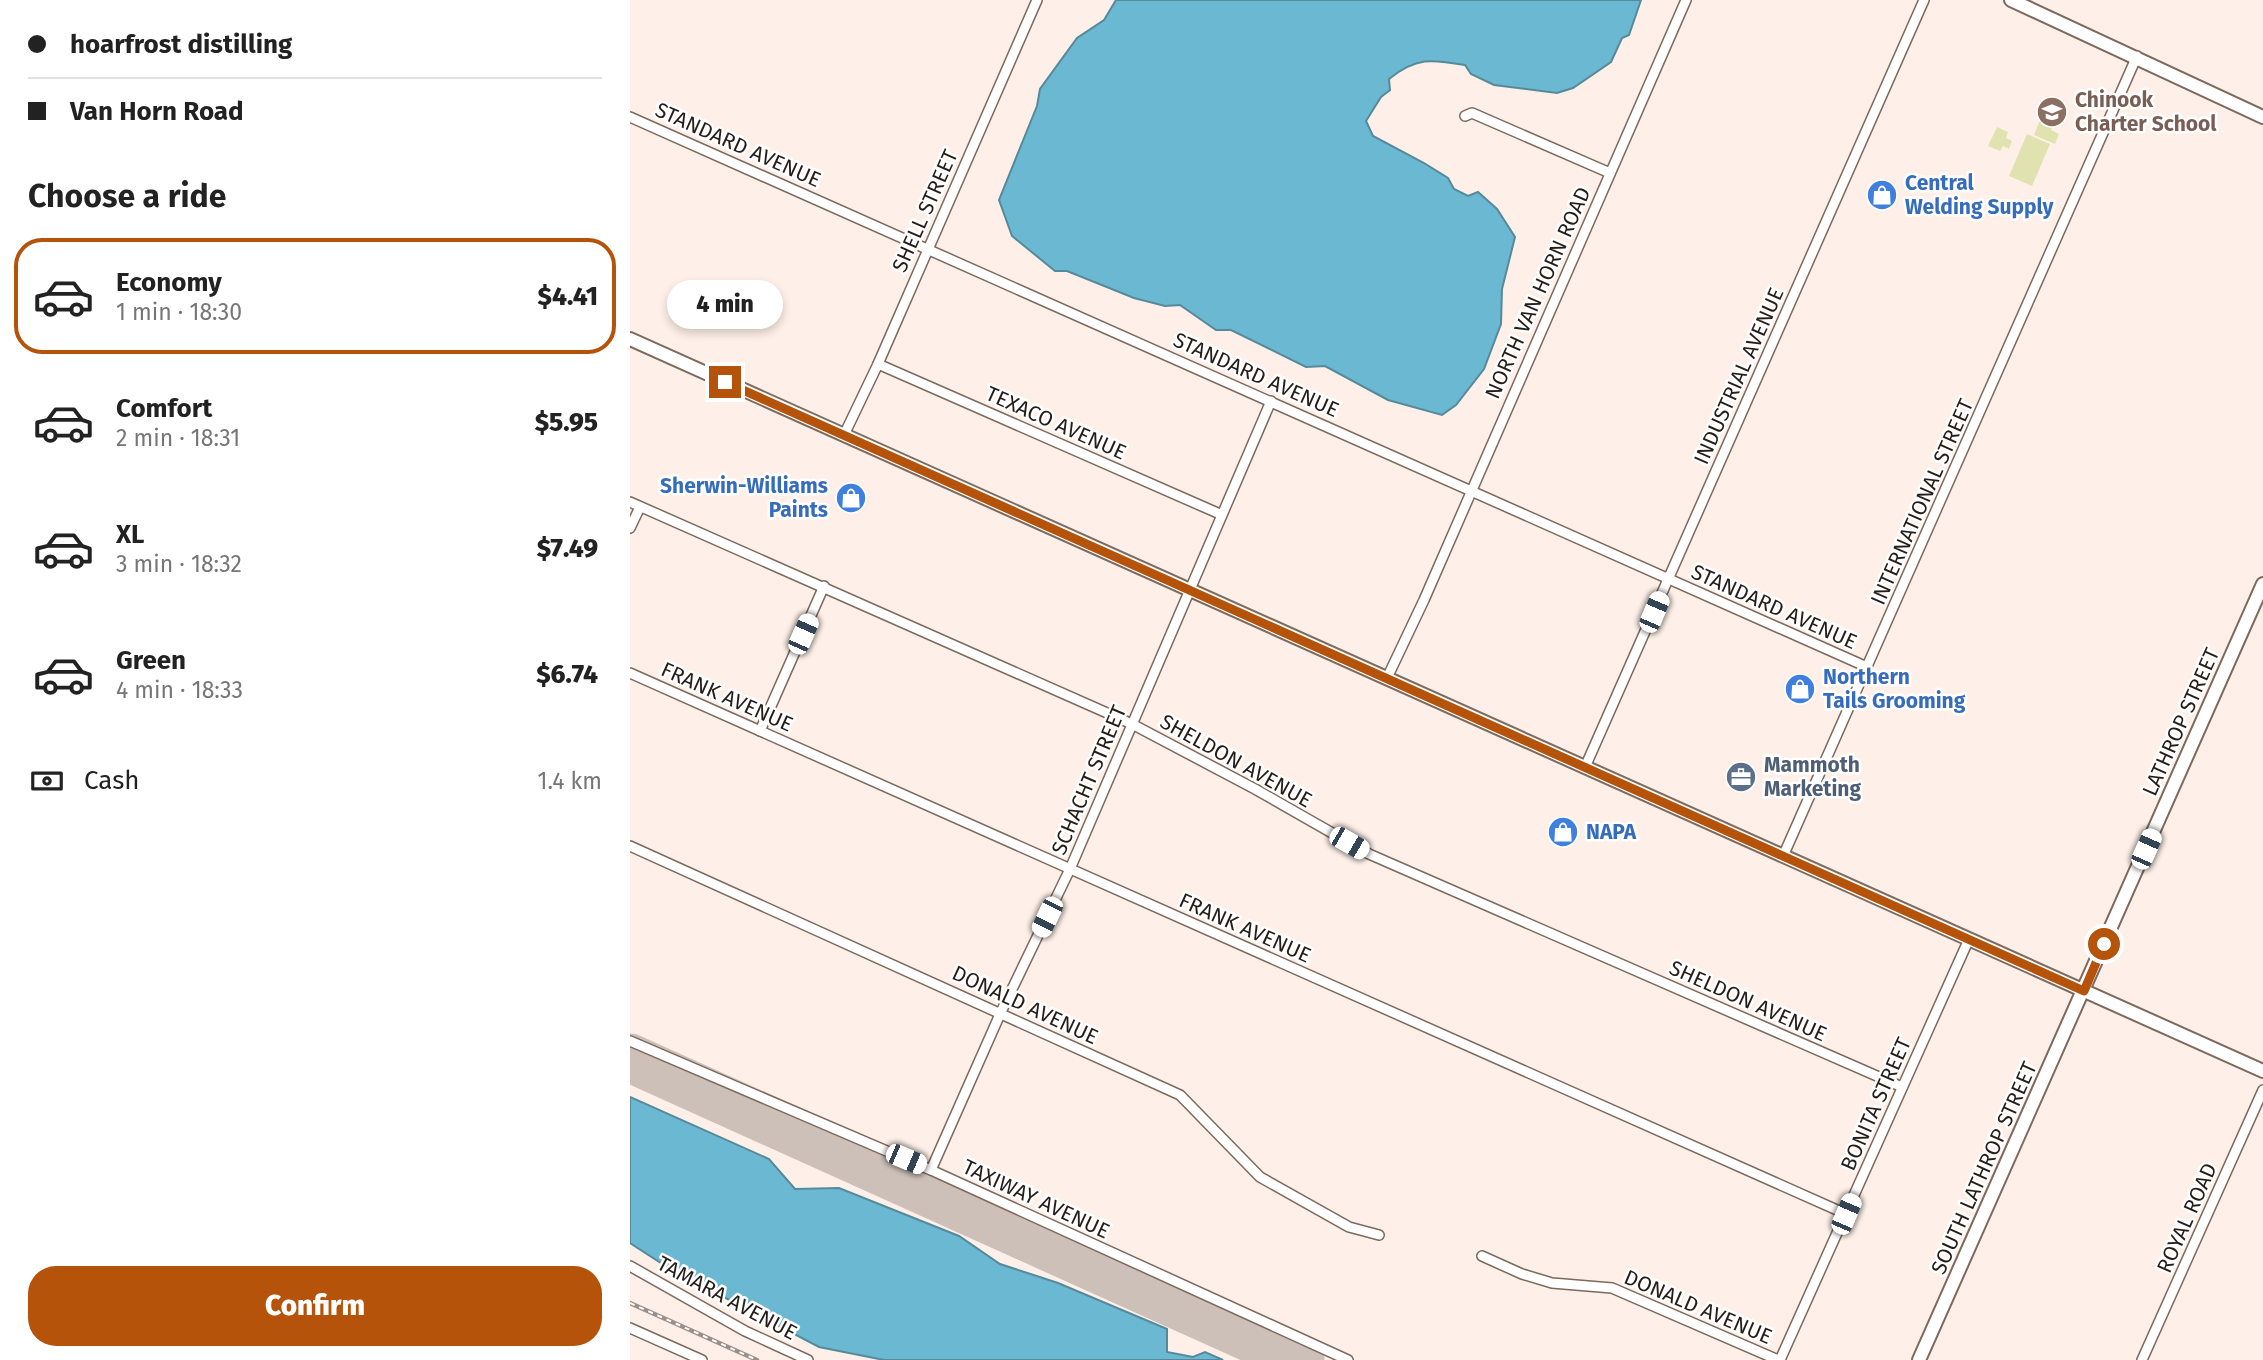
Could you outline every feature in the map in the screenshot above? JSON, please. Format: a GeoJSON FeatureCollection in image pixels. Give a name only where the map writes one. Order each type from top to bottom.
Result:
{"type":"FeatureCollection","features":[{"type":"Feature","properties":{"kind":"main road"},"geometry":{"type":"LineString","coordinates":[[2011,0],[2137,56],[2263,117]]}},
{"type":"Feature","properties":{"kind":"main road"},"geometry":{"type":"LineString","coordinates":[[630,339],[1586,765],[2263,1071]]}},
{"type":"Feature","properties":{"kind":"main road","name":"LATHROP STREET"},"geometry":{"type":"LineString","coordinates":[[2084,991],[2263,584]]}},
{"type":"Feature","properties":{"kind":"main road","name":"SOUTH LATHROP STREET"},"geometry":{"type":"LineString","coordinates":[[1919,1360],[2084,991]]}},
{"type":"Feature","properties":{"kind":"street","name":"SHELL STREET"},"geometry":{"type":"LineString","coordinates":[[844,435],[878,364],[1037,0]]}},
{"type":"Feature","properties":{"kind":"street","name":"NORTH VAN HORN ROAD"},"geometry":{"type":"LineString","coordinates":[[1387,678],[1424,600],[1686,0]]}},
{"type":"Feature","properties":{"kind":"street","name":"INDUSTRIAL AVENUE"},"geometry":{"type":"LineString","coordinates":[[1586,765],[1924,0]]}},
{"type":"Feature","properties":{"kind":"street","name":"INTERNATIONAL STREET"},"geometry":{"type":"LineString","coordinates":[[1784,854],[2137,56]]}},
{"type":"Feature","properties":{"kind":"street"},"geometry":{"type":"LineString","coordinates":[[1465,116],[1472,113],[1609,173]]}},
{"type":"Feature","properties":{"kind":"street","name":"STANDARD AVENUE"},"geometry":{"type":"LineString","coordinates":[[630,117],[1867,667]]}},
{"type":"Feature","properties":{"kind":"street","name":"TEXACO AVENUE"},"geometry":{"type":"LineString","coordinates":[[878,364],[1220,514]]}},
{"type":"Feature","properties":{"kind":"street","name":"SCHACHT STREET"},"geometry":{"type":"LineString","coordinates":[[931,1170],[1001,1012],[1070,869],[1220,514],[1271,401]]}},
{"type":"Feature","properties":{"kind":"street","name":"SHELDON AVENUE"},"geometry":{"type":"LineString","coordinates":[[630,502],[1132,724],[1255,789],[1369,854],[1902,1087]]}},
{"type":"Feature","properties":{"kind":"street"},"geometry":{"type":"LineString","coordinates":[[630,528],[640,507]]}},
{"type":"Feature","properties":{"kind":"street"},"geometry":{"type":"LineString","coordinates":[[760,731],[824,586]]}},
{"type":"Feature","properties":{"kind":"street","name":"FRANK AVENUE"},"geometry":{"type":"LineString","coordinates":[[630,673],[1846,1214]]}},
{"type":"Feature","properties":{"kind":"street","name":"DONALD AVENUE"},"geometry":{"type":"LineString","coordinates":[[630,846],[1180,1095],[1260,1177],[1349,1227],[1379,1235]]}},
{"type":"Feature","properties":{"kind":"street","name":"BONITA STREET"},"geometry":{"type":"LineString","coordinates":[[1779,1360],[1969,939]]}},
{"type":"Feature","properties":{"kind":"street","name":"TAXIWAY AVENUE"},"geometry":{"type":"LineString","coordinates":[[630,1041],[931,1170],[1348,1360]]}},
{"type":"Feature","properties":{"kind":"street","name":"ROYAL ROAD"},"geometry":{"type":"LineString","coordinates":[[2143,1360],[2263,1090]]}},
{"type":"Feature","properties":{"kind":"street","name":"DONALD AVENUE"},"geometry":{"type":"LineString","coordinates":[[1482,1255],[1522,1274],[1552,1283],[1612,1288],[1779,1360]]}},
{"type":"Feature","properties":{"kind":"street","name":"TAMARA AVENUE"},"geometry":{"type":"LineString","coordinates":[[630,1266],[745,1331],[808,1360]]}},
{"type":"Feature","properties":{"kind":"street"},"geometry":{"type":"LineString","coordinates":[[630,1328],[702,1360]]}},
{"type":"Feature","properties":{"kind":"green space"},"geometry":{"type":"Polygon","coordinates":[[[2041,117],[2054,123],[2051,130],[2059,134],[2055,144],[2034,135],[2041,117]]]}},
{"type":"Feature","properties":{"kind":"green space"},"geometry":{"type":"Polygon","coordinates":[[[1997,127],[2008,132],[2006,138],[2012,141],[2009,149],[2003,146],[2000,151],[1988,146],[1997,127]]]}},
{"type":"Feature","properties":{"kind":"green space"},"geometry":{"type":"Polygon","coordinates":[[[2027,134],[2050,144],[2032,186],[2009,176],[2027,134]]]}},
{"type":"Feature","properties":{"kind":"water"},"geometry":{"type":"Polygon","coordinates":[[[1116,0],[1641,0],[1629,35],[1622,38],[1611,62],[1573,88],[1557,93],[1494,85],[1471,74],[1465,65],[1433,61],[1416,63],[1389,79],[1390,90],[1381,97],[1366,121],[1373,136],[1448,178],[1454,189],[1468,196],[1478,192],[1497,209],[1515,237],[1502,289],[1501,324],[1484,369],[1456,405],[1442,415],[1388,400],[1325,366],[1306,367],[1231,330],[1216,330],[1180,305],[1165,306],[1134,298],[1067,271],[1055,271],[1012,236],[999,200],[1037,106],[1040,89],[1077,38],[1104,20],[1116,0]]]}},
{"type":"Feature","properties":{"kind":"water"},"geometry":{"type":"Polygon","coordinates":[[[630,1097],[769,1159],[795,1189],[839,1188],[959,1236],[1000,1264],[1058,1283],[1167,1329],[1167,1352],[1193,1357],[1205,1352],[1223,1360],[884,1360],[819,1347],[670,1269],[630,1243],[630,1097]]]}},
{"type":"Feature","properties":{"kind":"runway"},"geometry":{"type":"LineString","coordinates":[[630,1058],[1300,1360]]}},
{"type":"Feature","properties":{"kind":"railway"},"geometry":{"type":"LineString","coordinates":[[630,1303],[757,1360]]}},
{"type":"Feature","properties":{"kind":"place","name":"Chinook Charter School"},"geometry":{"type":"Point","coordinates":[2052,112]}},
{"type":"Feature","properties":{"kind":"place","name":"Central Welding Supply"},"geometry":{"type":"Point","coordinates":[1882,195]}},
{"type":"Feature","properties":{"kind":"place","name":"Sherwin-Williams Paints"},"geometry":{"type":"Point","coordinates":[851,498]}},
{"type":"Feature","properties":{"kind":"place","name":"Northern Tails Grooming"},"geometry":{"type":"Point","coordinates":[1800,689]}},
{"type":"Feature","properties":{"kind":"place","name":"Mammoth Marketing"},"geometry":{"type":"Point","coordinates":[1741,777]}},
{"type":"Feature","properties":{"kind":"place","name":"NAPA"},"geometry":{"type":"Point","coordinates":[1563,832]}},
{"type":"Feature","properties":{"kind":"route"},"geometry":{"type":"LineString","coordinates":[[725,382],[1784,854],[2084,991],[2104,944]]}}]}
